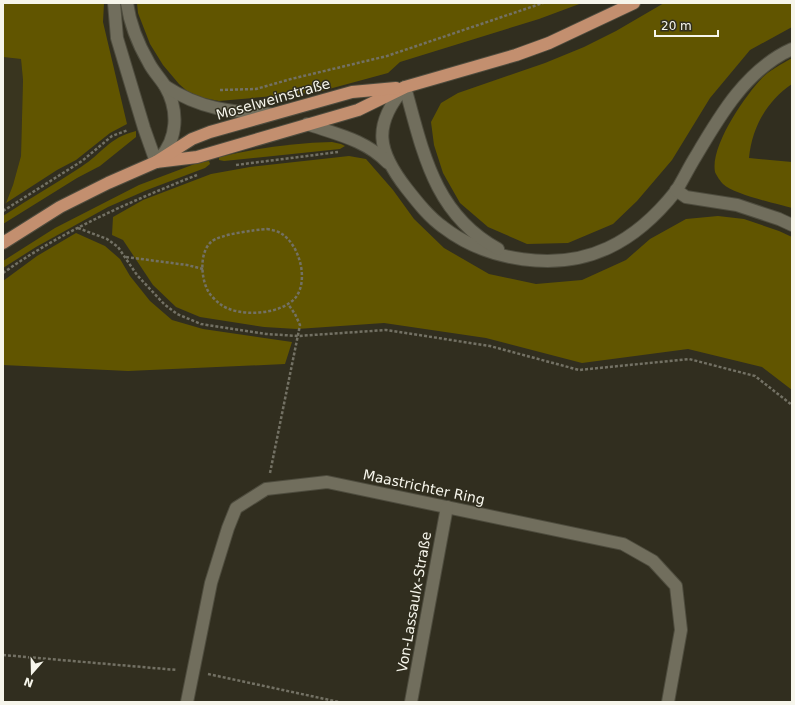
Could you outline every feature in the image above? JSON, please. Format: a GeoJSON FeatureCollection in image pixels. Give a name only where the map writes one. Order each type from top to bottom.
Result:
{"type":"FeatureCollection","features":[{"type":"Feature","properties":{"kind":"main road","name":"Moselweinstraße"},"geometry":{"type":"LineString","coordinates":[[156,162],[196,157],[358,110],[405,87],[516,55],[549,43],[628,5]]}},
{"type":"Feature","properties":{"kind":"main road","name":"Moselweinstraße"},"geometry":{"type":"LineString","coordinates":[[3,243],[30,225],[72,201],[114,180],[156,162],[192,139],[352,92],[405,87]]}},
{"type":"Feature","properties":{"kind":"street"},"geometry":{"type":"LineString","coordinates":[[114,3],[117,38],[144,128],[156,162],[169,146],[174,129],[174,106],[165,86],[149,64],[134,33],[129,18],[127,3]]}},
{"type":"Feature","properties":{"kind":"street"},"geometry":{"type":"LineString","coordinates":[[307,124],[353,139],[371,148],[382,156],[390,165],[402,183],[427,213],[442,227],[474,245],[486,250],[526,260],[553,261],[588,256],[607,249],[624,240],[639,230],[650,220],[676,190],[715,122],[733,98],[766,64],[792,49]]}},
{"type":"Feature","properties":{"kind":"street"},"geometry":{"type":"LineString","coordinates":[[165,86],[183,98],[204,106],[240,113],[274,114]]}},
{"type":"Feature","properties":{"kind":"street"},"geometry":{"type":"LineString","coordinates":[[390,165],[382,143],[382,128],[390,106],[405,87]]}},
{"type":"Feature","properties":{"kind":"street"},"geometry":{"type":"LineString","coordinates":[[405,87],[421,145],[431,174],[442,194],[462,221],[473,232],[496,248],[513,257]]}},
{"type":"Feature","properties":{"kind":"street"},"geometry":{"type":"LineString","coordinates":[[676,190],[686,197],[737,205],[792,225]]}},
{"type":"Feature","properties":{"kind":"street","name":"Maastrichter Ring"},"geometry":{"type":"LineString","coordinates":[[187,702],[192,671],[211,583],[228,528],[236,508],[266,489],[327,482],[623,544],[653,561],[676,586],[680,630],[668,702]]}},
{"type":"Feature","properties":{"kind":"street","name":"Von-Lassaulx-Straße"},"geometry":{"type":"LineString","coordinates":[[411,702],[447,507]]}},
{"type":"Feature","properties":{"kind":"path"},"geometry":{"type":"LineString","coordinates":[[204,106],[208,97],[218,90],[256,89],[290,79],[387,56],[543,3]]}},
{"type":"Feature","properties":{"kind":"path"},"geometry":{"type":"LineString","coordinates":[[3,211],[82,161],[112,136],[127,130],[144,128]]}},
{"type":"Feature","properties":{"kind":"path"},"geometry":{"type":"LineString","coordinates":[[235,165],[336,153],[345,150],[353,139]]}},
{"type":"Feature","properties":{"kind":"path"},"geometry":{"type":"LineString","coordinates":[[3,273],[36,250],[78,228],[143,196],[201,174]]}},
{"type":"Feature","properties":{"kind":"path"},"geometry":{"type":"LineString","coordinates":[[78,228],[107,239],[118,247],[150,290],[164,304],[177,314],[201,324],[266,334],[298,336],[386,330],[490,346],[579,370],[689,359],[755,376],[792,405]]}},
{"type":"Feature","properties":{"kind":"path"},"geometry":{"type":"LineString","coordinates":[[268,228],[281,233],[294,247],[301,268],[302,283],[297,296],[288,304],[260,312],[245,313],[231,310],[222,306],[215,300],[208,290],[202,269],[205,251],[212,242],[225,236],[268,228]]}},
{"type":"Feature","properties":{"kind":"path"},"geometry":{"type":"LineString","coordinates":[[126,257],[187,265],[202,269]]}},
{"type":"Feature","properties":{"kind":"path"},"geometry":{"type":"LineString","coordinates":[[266,489],[300,325],[288,304]]}},
{"type":"Feature","properties":{"kind":"path"},"geometry":{"type":"LineString","coordinates":[[3,655],[192,671],[339,702]]}},
{"type":"Feature","properties":{"kind":"shaded area"},"geometry":{"type":"Polygon","coordinates":[[[3,3],[104,3],[103,22],[127,124],[110,133],[76,160],[57,170],[6,203],[21,156],[23,80],[21,59],[3,57],[3,3]]]}},
{"type":"Feature","properties":{"kind":"shaded area"},"geometry":{"type":"Polygon","coordinates":[[[137,3],[582,3],[539,19],[400,62],[388,73],[318,92],[219,101],[199,97],[187,91],[163,65],[150,44],[138,13],[137,3]]]}},
{"type":"Feature","properties":{"kind":"shaded area"},"geometry":{"type":"Polygon","coordinates":[[[664,3],[792,3],[792,27],[750,50],[710,98],[672,160],[637,201],[613,224],[568,243],[527,244],[488,227],[460,203],[443,173],[434,145],[431,122],[441,103],[458,93],[545,63],[584,47],[616,31],[664,3]]]}},
{"type":"Feature","properties":{"kind":"shaded area"},"geometry":{"type":"Polygon","coordinates":[[[3,57],[21,59],[23,80],[21,156],[13,185],[6,203],[3,205],[3,57]]]}},
{"type":"Feature","properties":{"kind":"shaded area"},"geometry":{"type":"Polygon","coordinates":[[[792,58],[792,84],[775,98],[762,116],[753,136],[749,158],[792,162],[792,208],[728,188],[722,183],[715,172],[715,161],[723,136],[730,122],[755,86],[765,75],[792,58]]]}},
{"type":"Feature","properties":{"kind":"shaded area"},"geometry":{"type":"Polygon","coordinates":[[[136,131],[136,137],[100,166],[77,178],[3,224],[3,216],[89,162],[112,142],[126,134],[136,131]]]}},
{"type":"Feature","properties":{"kind":"shaded area"},"geometry":{"type":"Polygon","coordinates":[[[332,142],[345,146],[340,149],[224,161],[219,160],[219,157],[261,149],[289,145],[332,142]]]}},
{"type":"Feature","properties":{"kind":"shaded area"},"geometry":{"type":"Polygon","coordinates":[[[349,156],[366,159],[393,190],[414,219],[444,248],[489,274],[536,284],[582,280],[626,260],[650,239],[686,219],[718,216],[744,219],[792,237],[792,390],[762,367],[688,349],[582,363],[486,338],[384,323],[297,329],[264,327],[200,317],[176,307],[153,285],[123,240],[112,235],[113,217],[143,200],[211,174],[250,167],[349,156]]]}},
{"type":"Feature","properties":{"kind":"shaded area"},"geometry":{"type":"Polygon","coordinates":[[[209,161],[210,164],[205,168],[147,190],[108,207],[36,247],[3,268],[3,261],[55,228],[139,185],[200,162],[209,161]]]}},
{"type":"Feature","properties":{"kind":"shaded area"},"geometry":{"type":"Polygon","coordinates":[[[76,233],[105,246],[120,259],[130,276],[150,301],[172,320],[203,329],[292,342],[285,364],[128,371],[3,365],[3,281],[37,256],[76,233]]]}}]}
